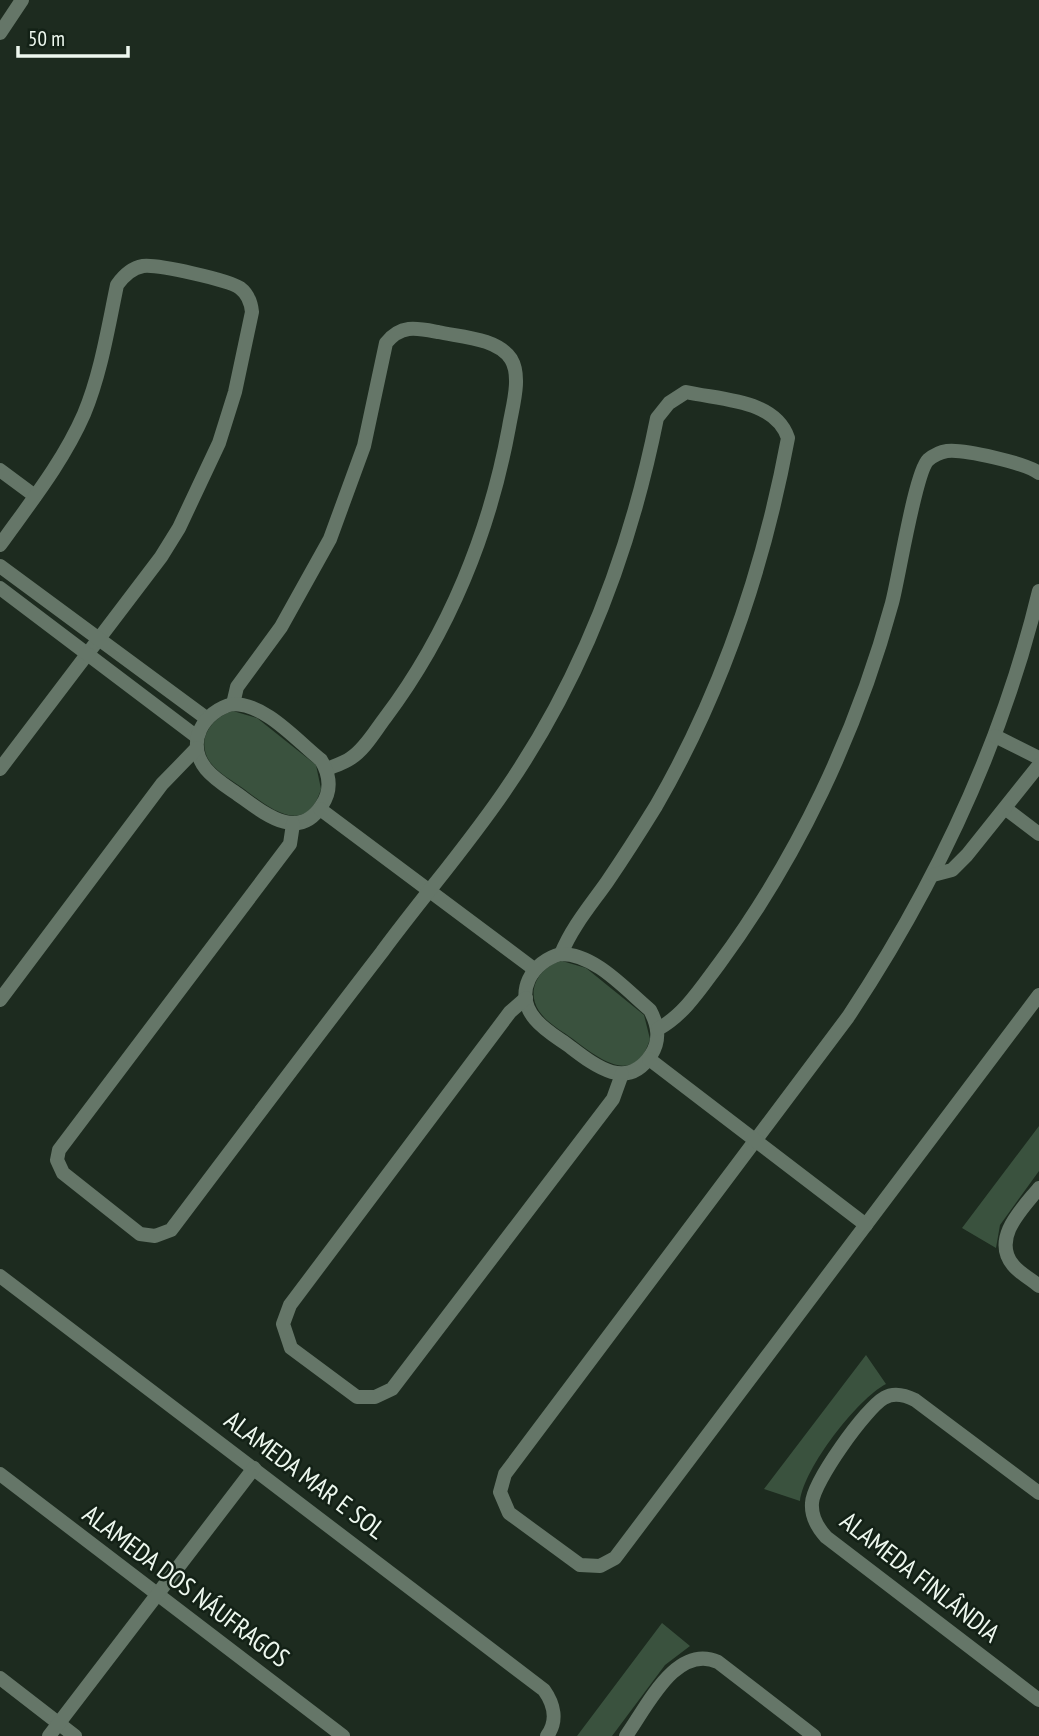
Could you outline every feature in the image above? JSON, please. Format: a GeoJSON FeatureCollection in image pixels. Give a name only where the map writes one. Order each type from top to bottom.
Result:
{"type":"FeatureCollection","features":[{"type":"Feature","properties":{"kind":"street"},"geometry":{"type":"LineString","coordinates":[[0,33],[22,0]]}},
{"type":"Feature","properties":{"kind":"street"},"geometry":{"type":"LineString","coordinates":[[0,545],[64,453],[84,414],[99,368],[117,285],[122,278],[133,269],[148,265],[228,283],[241,289],[249,299],[252,312],[235,392],[219,443],[179,528],[0,769]]}},
{"type":"Feature","properties":{"kind":"street"},"geometry":{"type":"LineString","coordinates":[[233,704],[237,687],[281,627],[330,539],[364,446],[383,349],[390,337],[414,327],[491,344],[504,351],[516,374],[512,409],[489,512],[465,578],[431,646],[391,710],[351,758],[327,769]]}},
{"type":"Feature","properties":{"kind":"street"},"geometry":{"type":"LineString","coordinates":[[293,824],[290,844],[58,1155],[64,1173],[140,1234],[155,1236],[171,1230],[511,782],[576,668],[625,545],[657,418],[662,410],[686,393],[762,408],[777,418],[788,438],[768,531],[733,642],[699,724],[673,776],[631,845],[569,936],[561,954]]}},
{"type":"Feature","properties":{"kind":"street"},"geometry":{"type":"LineString","coordinates":[[658,1030],[676,1017],[727,953],[782,867],[829,776],[865,689],[889,615],[922,468],[937,454],[953,451],[1027,466],[1039,473]]}},
{"type":"Feature","properties":{"kind":"street"},"geometry":{"type":"LineString","coordinates":[[0,470],[35,496]]}},
{"type":"Feature","properties":{"kind":"street"},"geometry":{"type":"LineString","coordinates":[[0,566],[206,718]]}},
{"type":"Feature","properties":{"kind":"street"},"geometry":{"type":"LineString","coordinates":[[0,588],[88,653],[197,743],[199,758],[211,775],[273,820],[293,824],[313,816],[320,809],[329,790],[327,769],[321,760],[261,712],[243,704],[233,704],[213,711],[206,718],[197,743],[162,784],[0,1000]]}},
{"type":"Feature","properties":{"kind":"street"},"geometry":{"type":"LineString","coordinates":[[1039,591],[1018,668],[995,736],[962,816],[898,939],[848,1017],[505,1474],[500,1492],[509,1513],[580,1565],[600,1566],[615,1558],[1039,995]]}},
{"type":"Feature","properties":{"kind":"street"},"geometry":{"type":"LineString","coordinates":[[995,736],[1039,758]]}},
{"type":"Feature","properties":{"kind":"street"},"geometry":{"type":"LineString","coordinates":[[933,876],[952,870],[1006,809],[1039,765]]}},
{"type":"Feature","properties":{"kind":"street"},"geometry":{"type":"LineString","coordinates":[[320,809],[534,968]]}},
{"type":"Feature","properties":{"kind":"street"},"geometry":{"type":"LineString","coordinates":[[1006,809],[1039,834]]}},
{"type":"Feature","properties":{"kind":"street"},"geometry":{"type":"LineString","coordinates":[[561,954],[582,957],[650,1010],[658,1030],[655,1050],[649,1059],[633,1071],[622,1074],[601,1070],[540,1025],[528,1008],[526,987],[534,968],[551,956],[561,954]]}},
{"type":"Feature","properties":{"kind":"street"},"geometry":{"type":"LineString","coordinates":[[526,998],[510,1012],[290,1305],[283,1324],[291,1348],[357,1397],[375,1397],[392,1389],[613,1099],[622,1074]]}},
{"type":"Feature","properties":{"kind":"street"},"geometry":{"type":"LineString","coordinates":[[649,1059],[866,1225]]}},
{"type":"Feature","properties":{"kind":"street"},"geometry":{"type":"LineString","coordinates":[[1038,1189],[1011,1223],[1006,1245],[1013,1266],[1039,1286]]}},
{"type":"Feature","properties":{"kind":"street","name":"ALAMEDA MAR E SOL"},"geometry":{"type":"LineString","coordinates":[[0,1276],[544,1690],[552,1701],[554,1717],[549,1733]]}},
{"type":"Feature","properties":{"kind":"street","name":"ALAMEDA FINLÂNDIA"},"geometry":{"type":"LineString","coordinates":[[1039,1493],[909,1397],[896,1395],[883,1398],[848,1439],[813,1495],[813,1518],[821,1531],[1039,1700]]}},
{"type":"Feature","properties":{"kind":"street"},"geometry":{"type":"LineString","coordinates":[[49,1736],[254,1468]]}},
{"type":"Feature","properties":{"kind":"street","name":"ALAMEDA DOS NÁUFRAGOS"},"geometry":{"type":"LineString","coordinates":[[0,1474],[343,1736]]}},
{"type":"Feature","properties":{"kind":"street"},"geometry":{"type":"LineString","coordinates":[[626,1736],[676,1668],[688,1660],[703,1657],[718,1662],[814,1736]]}},
{"type":"Feature","properties":{"kind":"street"},"geometry":{"type":"LineString","coordinates":[[0,1678],[75,1736]]}},
{"type":"Feature","properties":{"kind":"green space"},"geometry":{"type":"Polygon","coordinates":[[[233,711],[257,718],[316,765],[321,789],[314,804],[306,812],[297,816],[275,810],[226,777],[210,762],[204,746],[208,730],[218,718],[233,711]]]}},
{"type":"Feature","properties":{"kind":"green space"},"geometry":{"type":"Polygon","coordinates":[[[562,961],[586,968],[644,1015],[650,1039],[643,1054],[635,1062],[626,1066],[604,1060],[555,1026],[539,1011],[534,995],[537,980],[547,968],[562,961]]]}},
{"type":"Feature","properties":{"kind":"green space"},"geometry":{"type":"Polygon","coordinates":[[[1039,1126],[1039,1171],[1000,1225],[996,1248],[962,1228],[1039,1126]]]}},
{"type":"Feature","properties":{"kind":"green space"},"geometry":{"type":"Polygon","coordinates":[[[866,1355],[886,1384],[861,1404],[821,1453],[800,1501],[764,1489],[866,1355]]]}},
{"type":"Feature","properties":{"kind":"green space"},"geometry":{"type":"Polygon","coordinates":[[[662,1623],[690,1646],[665,1665],[612,1736],[577,1736],[662,1623]]]}}]}
